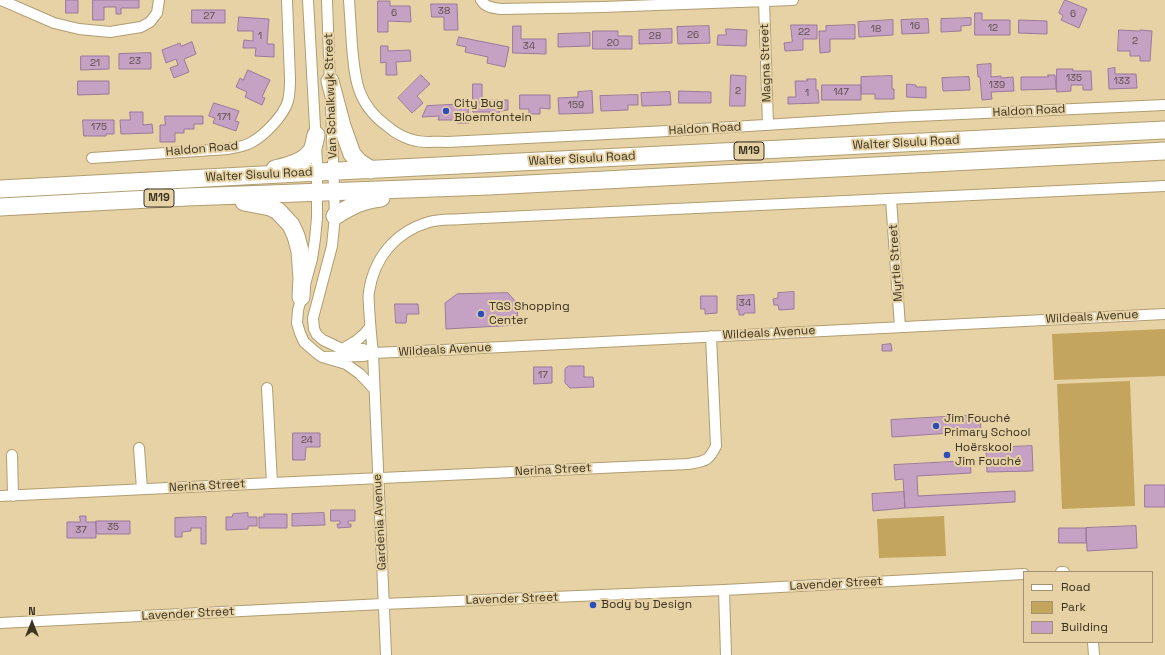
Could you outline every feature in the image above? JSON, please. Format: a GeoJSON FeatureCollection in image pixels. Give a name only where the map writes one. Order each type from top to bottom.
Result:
{"type":"FeatureCollection","features":[{"type":"Feature","properties":{"kind":"highway"},"geometry":{"type":"LineString","coordinates":[[330,81],[342,126],[352,154],[359,162],[370,170]]}},
{"type":"Feature","properties":{"kind":"highway","name":"Walter Sisulu Road"},"geometry":{"type":"LineString","coordinates":[[0,189],[1165,130]]}},
{"type":"Feature","properties":{"kind":"highway"},"geometry":{"type":"LineString","coordinates":[[232,177],[276,169],[293,164],[304,158],[312,151],[316,135]]}},
{"type":"Feature","properties":{"kind":"highway","name":"Walter Sisulu Road"},"geometry":{"type":"LineString","coordinates":[[0,207],[187,197],[489,186],[1165,151]]}},
{"type":"Feature","properties":{"kind":"highway"},"geometry":{"type":"LineString","coordinates":[[335,216],[356,204],[377,198],[489,186]]}},
{"type":"Feature","properties":{"kind":"highway"},"geometry":{"type":"LineString","coordinates":[[187,197],[245,202],[270,207],[278,211],[291,225],[296,236],[300,251],[302,278],[301,297]]}},
{"type":"Feature","properties":{"kind":"street"},"geometry":{"type":"LineString","coordinates":[[1,0],[23,5],[54,23],[79,29],[110,32],[141,27],[150,22],[157,13],[159,0]]}},
{"type":"Feature","properties":{"kind":"street","name":"Haldon Road"},"geometry":{"type":"LineString","coordinates":[[92,158],[228,149],[242,147],[258,138],[281,114],[290,92],[290,50],[287,0]]}},
{"type":"Feature","properties":{"kind":"street","name":"Van Schalkwyk Street"},"geometry":{"type":"LineString","coordinates":[[308,0],[316,135],[326,172],[335,192]]}},
{"type":"Feature","properties":{"kind":"street","name":"Van Schalkwyk Street"},"geometry":{"type":"LineString","coordinates":[[326,172],[330,81],[327,0]]}},
{"type":"Feature","properties":{"kind":"street","name":"Haldon Road"},"geometry":{"type":"LineString","coordinates":[[349,0],[354,68],[357,86],[363,100],[373,114],[385,125],[402,136],[416,141],[447,142],[893,117],[1165,105]]}},
{"type":"Feature","properties":{"kind":"street"},"geometry":{"type":"LineString","coordinates":[[481,0],[483,4],[501,9],[603,4],[793,0]]}},
{"type":"Feature","properties":{"kind":"street","name":"Magna Street"},"geometry":{"type":"LineString","coordinates":[[764,1],[768,125]]}},
{"type":"Feature","properties":{"kind":"street"},"geometry":{"type":"LineString","coordinates":[[326,172],[317,193],[315,239],[298,310],[297,323],[304,342],[322,357],[346,364],[360,374],[374,389]]}},
{"type":"Feature","properties":{"kind":"street"},"geometry":{"type":"LineString","coordinates":[[372,353],[369,293],[373,275],[381,256],[394,241],[409,230],[430,222],[1165,186]]}},
{"type":"Feature","properties":{"kind":"street"},"geometry":{"type":"LineString","coordinates":[[335,192],[335,216],[329,259],[313,318],[314,329],[317,335],[323,340],[342,349],[363,349],[372,353]]}},
{"type":"Feature","properties":{"kind":"street","name":"Myrtle Street"},"geometry":{"type":"LineString","coordinates":[[891,199],[900,327]]}},
{"type":"Feature","properties":{"kind":"street","name":"Wildeals Avenue"},"geometry":{"type":"LineString","coordinates":[[372,353],[1165,314]]}},
{"type":"Feature","properties":{"kind":"street"},"geometry":{"type":"LineString","coordinates":[[342,349],[358,340],[370,327]]}},
{"type":"Feature","properties":{"kind":"street","name":"Nerina Street"},"geometry":{"type":"LineString","coordinates":[[0,496],[688,464],[704,461],[711,456],[716,446],[711,336]]}},
{"type":"Feature","properties":{"kind":"street"},"geometry":{"type":"LineString","coordinates":[[322,357],[364,356],[372,353]]}},
{"type":"Feature","properties":{"kind":"street","name":"Gardenia Avenue"},"geometry":{"type":"LineString","coordinates":[[372,353],[386,655]]}},
{"type":"Feature","properties":{"kind":"street"},"geometry":{"type":"LineString","coordinates":[[267,388],[272,483]]}},
{"type":"Feature","properties":{"kind":"street"},"geometry":{"type":"LineString","coordinates":[[139,448],[142,489]]}},
{"type":"Feature","properties":{"kind":"street"},"geometry":{"type":"LineString","coordinates":[[12,455],[13,496]]}},
{"type":"Feature","properties":{"kind":"street","name":"Lavender Street"},"geometry":{"type":"LineString","coordinates":[[0,623],[383,604],[724,590],[1023,574]]}},
{"type":"Feature","properties":{"kind":"street"},"geometry":{"type":"LineString","coordinates":[[724,590],[726,655]]}},
{"type":"Feature","properties":{"kind":"street"},"geometry":{"type":"LineString","coordinates":[[1093,643],[1094,655]]}},
{"type":"Feature","properties":{"kind":"green space"},"geometry":{"type":"Polygon","coordinates":[[[1165,329],[1165,376],[1054,380],[1052,334],[1165,329]]]}},
{"type":"Feature","properties":{"kind":"green space"},"geometry":{"type":"Polygon","coordinates":[[[1130,381],[1135,506],[1062,509],[1057,384],[1130,381]]]}},
{"type":"Feature","properties":{"kind":"green space"},"geometry":{"type":"Polygon","coordinates":[[[944,516],[946,556],[879,558],[877,519],[944,516]]]}},
{"type":"Feature","properties":{"kind":"building"},"geometry":{"type":"Polygon","coordinates":[[[66,0],[78,0],[78,13],[66,13],[66,0]]]}},
{"type":"Feature","properties":{"kind":"building"},"geometry":{"type":"Polygon","coordinates":[[[93,0],[139,0],[139,8],[121,8],[121,14],[116,14],[116,7],[104,7],[104,20],[93,20],[93,0]]]}},
{"type":"Feature","properties":{"kind":"building"},"geometry":{"type":"Polygon","coordinates":[[[1065,0],[1087,9],[1079,28],[1061,20],[1063,16],[1059,13],[1065,0]]]}},
{"type":"Feature","properties":{"kind":"building"},"geometry":{"type":"Polygon","coordinates":[[[378,1],[390,1],[390,6],[410,6],[411,22],[388,21],[388,32],[378,32],[378,1]]]}},
{"type":"Feature","properties":{"kind":"building"},"geometry":{"type":"Polygon","coordinates":[[[431,4],[457,4],[458,30],[444,30],[444,17],[432,17],[431,4]]]}},
{"type":"Feature","properties":{"kind":"building"},"geometry":{"type":"Polygon","coordinates":[[[192,10],[225,10],[225,23],[192,23],[192,10]]]}},
{"type":"Feature","properties":{"kind":"building"},"geometry":{"type":"Polygon","coordinates":[[[975,13],[982,13],[982,20],[1010,20],[1010,35],[975,35],[975,13]]]}},
{"type":"Feature","properties":{"kind":"building"},"geometry":{"type":"Polygon","coordinates":[[[239,17],[269,19],[267,44],[274,44],[274,57],[255,56],[256,48],[243,48],[244,40],[253,41],[253,31],[238,31],[239,17]]]}},
{"type":"Feature","properties":{"kind":"building"},"geometry":{"type":"Polygon","coordinates":[[[971,18],[971,25],[961,26],[961,31],[941,32],[941,19],[971,18]]]}},
{"type":"Feature","properties":{"kind":"building"},"geometry":{"type":"Polygon","coordinates":[[[928,19],[929,33],[902,34],[901,20],[928,19]]]}},
{"type":"Feature","properties":{"kind":"building"},"geometry":{"type":"Polygon","coordinates":[[[893,20],[893,35],[859,37],[858,22],[893,20]]]}},
{"type":"Feature","properties":{"kind":"building"},"geometry":{"type":"Polygon","coordinates":[[[1019,20],[1047,21],[1047,34],[1019,33],[1019,20]]]}},
{"type":"Feature","properties":{"kind":"building"},"geometry":{"type":"Polygon","coordinates":[[[791,25],[817,25],[817,39],[803,39],[803,50],[785,51],[784,43],[792,42],[791,25]]]}},
{"type":"Feature","properties":{"kind":"building"},"geometry":{"type":"Polygon","coordinates":[[[855,25],[855,39],[830,39],[830,52],[820,53],[819,31],[826,31],[826,26],[855,25]]]}},
{"type":"Feature","properties":{"kind":"building"},"geometry":{"type":"Polygon","coordinates":[[[513,26],[521,26],[521,39],[546,39],[546,54],[513,53],[513,26]]]}},
{"type":"Feature","properties":{"kind":"building"},"geometry":{"type":"Polygon","coordinates":[[[709,26],[710,43],[678,44],[677,27],[709,26]]]}},
{"type":"Feature","properties":{"kind":"building"},"geometry":{"type":"Polygon","coordinates":[[[672,29],[672,43],[639,44],[639,30],[672,29]]]}},
{"type":"Feature","properties":{"kind":"building"},"geometry":{"type":"Polygon","coordinates":[[[726,29],[747,30],[746,46],[717,45],[718,35],[726,35],[726,29]]]}},
{"type":"Feature","properties":{"kind":"building"},"geometry":{"type":"Polygon","coordinates":[[[1119,30],[1152,31],[1150,61],[1140,61],[1140,56],[1130,56],[1130,51],[1118,51],[1119,30]]]}},
{"type":"Feature","properties":{"kind":"building"},"geometry":{"type":"Polygon","coordinates":[[[593,31],[618,31],[618,36],[632,36],[632,49],[593,49],[593,31]]]}},
{"type":"Feature","properties":{"kind":"building"},"geometry":{"type":"Polygon","coordinates":[[[590,33],[590,46],[558,47],[558,34],[590,33]]]}},
{"type":"Feature","properties":{"kind":"building"},"geometry":{"type":"Polygon","coordinates":[[[459,37],[509,47],[505,67],[487,63],[488,57],[465,52],[466,47],[457,45],[459,37]]]}},
{"type":"Feature","properties":{"kind":"building"},"geometry":{"type":"Polygon","coordinates":[[[192,42],[196,54],[184,59],[189,72],[174,78],[170,68],[178,65],[176,59],[166,63],[162,50],[180,43],[181,46],[192,42]]]}},
{"type":"Feature","properties":{"kind":"building"},"geometry":{"type":"Polygon","coordinates":[[[381,46],[388,46],[388,51],[410,50],[411,61],[396,62],[397,75],[386,75],[386,62],[381,63],[381,46]]]}},
{"type":"Feature","properties":{"kind":"building"},"geometry":{"type":"Polygon","coordinates":[[[151,53],[151,69],[119,69],[119,54],[151,53]]]}},
{"type":"Feature","properties":{"kind":"building"},"geometry":{"type":"Polygon","coordinates":[[[81,56],[109,56],[109,69],[81,70],[81,56]]]}},
{"type":"Feature","properties":{"kind":"building"},"geometry":{"type":"Polygon","coordinates":[[[991,64],[991,77],[1013,77],[1014,91],[991,92],[992,99],[982,100],[980,77],[978,77],[977,65],[991,64]]]}},
{"type":"Feature","properties":{"kind":"building"},"geometry":{"type":"Polygon","coordinates":[[[1115,68],[1115,74],[1136,74],[1137,88],[1109,89],[1108,69],[1115,68]]]}},
{"type":"Feature","properties":{"kind":"building"},"geometry":{"type":"Polygon","coordinates":[[[1057,69],[1091,71],[1092,90],[1083,90],[1083,85],[1071,85],[1071,91],[1057,92],[1057,69]]]}},
{"type":"Feature","properties":{"kind":"building"},"geometry":{"type":"Polygon","coordinates":[[[248,70],[270,80],[262,97],[265,98],[262,105],[245,97],[247,92],[236,87],[240,78],[243,80],[248,70]]]}},
{"type":"Feature","properties":{"kind":"building"},"geometry":{"type":"Polygon","coordinates":[[[421,75],[430,84],[417,96],[423,103],[412,113],[398,98],[421,75]]]}},
{"type":"Feature","properties":{"kind":"building"},"geometry":{"type":"Polygon","coordinates":[[[731,75],[746,76],[745,106],[730,106],[731,75]]]}},
{"type":"Feature","properties":{"kind":"building"},"geometry":{"type":"Polygon","coordinates":[[[1048,75],[1055,75],[1056,89],[1021,90],[1021,77],[1048,77],[1048,75]]]}},
{"type":"Feature","properties":{"kind":"building"},"geometry":{"type":"Polygon","coordinates":[[[892,76],[894,99],[875,99],[875,94],[861,94],[861,77],[892,76]]]}},
{"type":"Feature","properties":{"kind":"building"},"geometry":{"type":"Polygon","coordinates":[[[969,77],[970,90],[943,91],[942,78],[969,77]]]}},
{"type":"Feature","properties":{"kind":"building"},"geometry":{"type":"Polygon","coordinates":[[[807,79],[816,79],[816,90],[818,90],[819,103],[788,104],[788,97],[796,97],[795,81],[807,81],[807,79]]]}},
{"type":"Feature","properties":{"kind":"building"},"geometry":{"type":"Polygon","coordinates":[[[78,81],[109,81],[109,94],[78,95],[78,81]]]}},
{"type":"Feature","properties":{"kind":"building"},"geometry":{"type":"Polygon","coordinates":[[[473,84],[482,84],[482,100],[508,100],[508,110],[499,111],[499,117],[490,117],[490,112],[473,112],[473,84]]]}},
{"type":"Feature","properties":{"kind":"building"},"geometry":{"type":"Polygon","coordinates":[[[907,84],[916,85],[916,87],[926,87],[926,98],[907,97],[907,84]]]}},
{"type":"Feature","properties":{"kind":"building"},"geometry":{"type":"Polygon","coordinates":[[[822,85],[861,85],[861,100],[822,100],[822,85]]]}},
{"type":"Feature","properties":{"kind":"building"},"geometry":{"type":"Polygon","coordinates":[[[592,91],[593,113],[559,114],[558,98],[578,97],[578,92],[592,91]]]}},
{"type":"Feature","properties":{"kind":"building"},"geometry":{"type":"Polygon","coordinates":[[[679,91],[711,92],[711,103],[679,103],[679,91]]]}},
{"type":"Feature","properties":{"kind":"building"},"geometry":{"type":"Polygon","coordinates":[[[670,92],[671,105],[642,106],[641,93],[670,92]]]}},
{"type":"Feature","properties":{"kind":"building"},"geometry":{"type":"Polygon","coordinates":[[[520,95],[550,95],[550,109],[540,108],[540,114],[529,114],[529,109],[520,109],[520,95]]]}},
{"type":"Feature","properties":{"kind":"building"},"geometry":{"type":"Polygon","coordinates":[[[638,95],[638,105],[628,105],[628,110],[601,111],[600,96],[638,95]]]}},
{"type":"Feature","properties":{"kind":"building"},"geometry":{"type":"Polygon","coordinates":[[[214,103],[239,111],[235,121],[239,122],[236,131],[213,123],[215,118],[209,116],[214,103]]]}},
{"type":"Feature","properties":{"kind":"building","name":"City Bug Bloemfontein"},"geometry":{"type":"Polygon","coordinates":[[[468,104],[469,123],[457,123],[457,120],[438,120],[439,116],[422,117],[427,106],[468,104]]]}},
{"type":"Feature","properties":{"kind":"building"},"geometry":{"type":"Polygon","coordinates":[[[130,112],[143,112],[143,125],[152,124],[153,133],[121,134],[120,120],[130,120],[130,112]]]}},
{"type":"Feature","properties":{"kind":"building"},"geometry":{"type":"Polygon","coordinates":[[[165,116],[203,116],[203,124],[194,124],[194,129],[184,129],[184,133],[175,133],[175,142],[160,142],[160,125],[165,125],[165,116]]]}},
{"type":"Feature","properties":{"kind":"building"},"geometry":{"type":"Polygon","coordinates":[[[83,120],[114,120],[114,134],[106,134],[106,136],[84,136],[83,120]]]}},
{"type":"Feature","properties":{"kind":"building"},"geometry":{"type":"Polygon","coordinates":[[[794,292],[794,309],[779,310],[778,305],[774,305],[773,299],[778,298],[778,293],[794,292]]]}},
{"type":"Feature","properties":{"kind":"building","name":"TGS Shopping Center"},"geometry":{"type":"Polygon","coordinates":[[[508,293],[517,303],[518,325],[446,329],[445,303],[457,294],[508,293]]]}},
{"type":"Feature","properties":{"kind":"building"},"geometry":{"type":"Polygon","coordinates":[[[754,295],[755,313],[744,313],[744,315],[739,315],[739,310],[737,310],[737,296],[754,295]]]}},
{"type":"Feature","properties":{"kind":"building"},"geometry":{"type":"Polygon","coordinates":[[[701,296],[717,296],[717,313],[705,314],[705,309],[701,309],[701,296]]]}},
{"type":"Feature","properties":{"kind":"building"},"geometry":{"type":"Polygon","coordinates":[[[395,304],[418,304],[419,314],[407,314],[406,323],[396,323],[395,304]]]}},
{"type":"Feature","properties":{"kind":"building"},"geometry":{"type":"Polygon","coordinates":[[[891,344],[892,351],[882,351],[882,345],[891,344]]]}},
{"type":"Feature","properties":{"kind":"building"},"geometry":{"type":"Polygon","coordinates":[[[569,366],[584,366],[584,377],[593,377],[594,387],[570,388],[565,383],[565,369],[569,366]]]}},
{"type":"Feature","properties":{"kind":"building"},"geometry":{"type":"Polygon","coordinates":[[[534,367],[552,367],[552,383],[534,384],[534,367]]]}},
{"type":"Feature","properties":{"kind":"building","name":"Jim Fouché Primary School"},"geometry":{"type":"Polygon","coordinates":[[[980,415],[981,431],[892,437],[891,420],[980,415]]]}},
{"type":"Feature","properties":{"kind":"building"},"geometry":{"type":"Polygon","coordinates":[[[293,433],[320,433],[320,447],[306,447],[305,460],[293,460],[293,433]]]}},
{"type":"Feature","properties":{"kind":"building"},"geometry":{"type":"Polygon","coordinates":[[[1032,446],[1033,471],[987,472],[986,448],[1032,446]]]}},
{"type":"Feature","properties":{"kind":"building"},"geometry":{"type":"Polygon","coordinates":[[[970,461],[971,473],[917,476],[918,496],[1015,491],[1015,502],[905,508],[903,479],[895,480],[894,465],[970,461]]]}},
{"type":"Feature","properties":{"kind":"building"},"geometry":{"type":"Polygon","coordinates":[[[1145,485],[1165,485],[1165,507],[1145,507],[1145,485]]]}},
{"type":"Feature","properties":{"kind":"building"},"geometry":{"type":"Polygon","coordinates":[[[904,492],[905,508],[873,511],[872,494],[904,492]]]}},
{"type":"Feature","properties":{"kind":"building"},"geometry":{"type":"Polygon","coordinates":[[[331,510],[355,510],[355,521],[348,521],[348,524],[351,524],[351,527],[338,528],[337,524],[340,524],[340,521],[331,521],[331,510]]]}},
{"type":"Feature","properties":{"kind":"building"},"geometry":{"type":"Polygon","coordinates":[[[248,513],[248,517],[257,517],[257,526],[248,526],[248,529],[226,530],[226,517],[232,517],[233,514],[248,513]]]}},
{"type":"Feature","properties":{"kind":"building"},"geometry":{"type":"Polygon","coordinates":[[[324,513],[325,525],[292,526],[292,514],[324,513]]]}},
{"type":"Feature","properties":{"kind":"building"},"geometry":{"type":"Polygon","coordinates":[[[264,514],[287,514],[287,528],[259,528],[259,517],[264,517],[264,514]]]}},
{"type":"Feature","properties":{"kind":"building"},"geometry":{"type":"Polygon","coordinates":[[[80,516],[86,516],[86,522],[96,522],[96,538],[67,538],[67,522],[80,522],[80,516]]]}},
{"type":"Feature","properties":{"kind":"building"},"geometry":{"type":"Polygon","coordinates":[[[206,517],[206,544],[201,544],[201,528],[191,528],[191,531],[182,532],[182,537],[175,537],[175,518],[206,517]]]}},
{"type":"Feature","properties":{"kind":"building"},"geometry":{"type":"Polygon","coordinates":[[[96,521],[130,521],[130,534],[97,534],[96,521]]]}},
{"type":"Feature","properties":{"kind":"building"},"geometry":{"type":"Polygon","coordinates":[[[1136,526],[1137,548],[1087,551],[1086,528],[1136,526]]]}},
{"type":"Feature","properties":{"kind":"building"},"geometry":{"type":"Polygon","coordinates":[[[1059,528],[1086,528],[1086,543],[1059,543],[1059,528]]]}},
{"type":"Feature","properties":{"kind":"place","name":"City Bug Bloemfontein"},"geometry":{"type":"Point","coordinates":[446,111]}},
{"type":"Feature","properties":{"kind":"place","name":"TGS Shopping Center"},"geometry":{"type":"Point","coordinates":[481,314]}},
{"type":"Feature","properties":{"kind":"place","name":"Jim Fouché Primary School"},"geometry":{"type":"Point","coordinates":[936,426]}},
{"type":"Feature","properties":{"kind":"place","name":"Hoërskool Jim Fouché"},"geometry":{"type":"Point","coordinates":[947,455]}},
{"type":"Feature","properties":{"kind":"place","name":"Body by Design"},"geometry":{"type":"Point","coordinates":[593,605]}}]}
